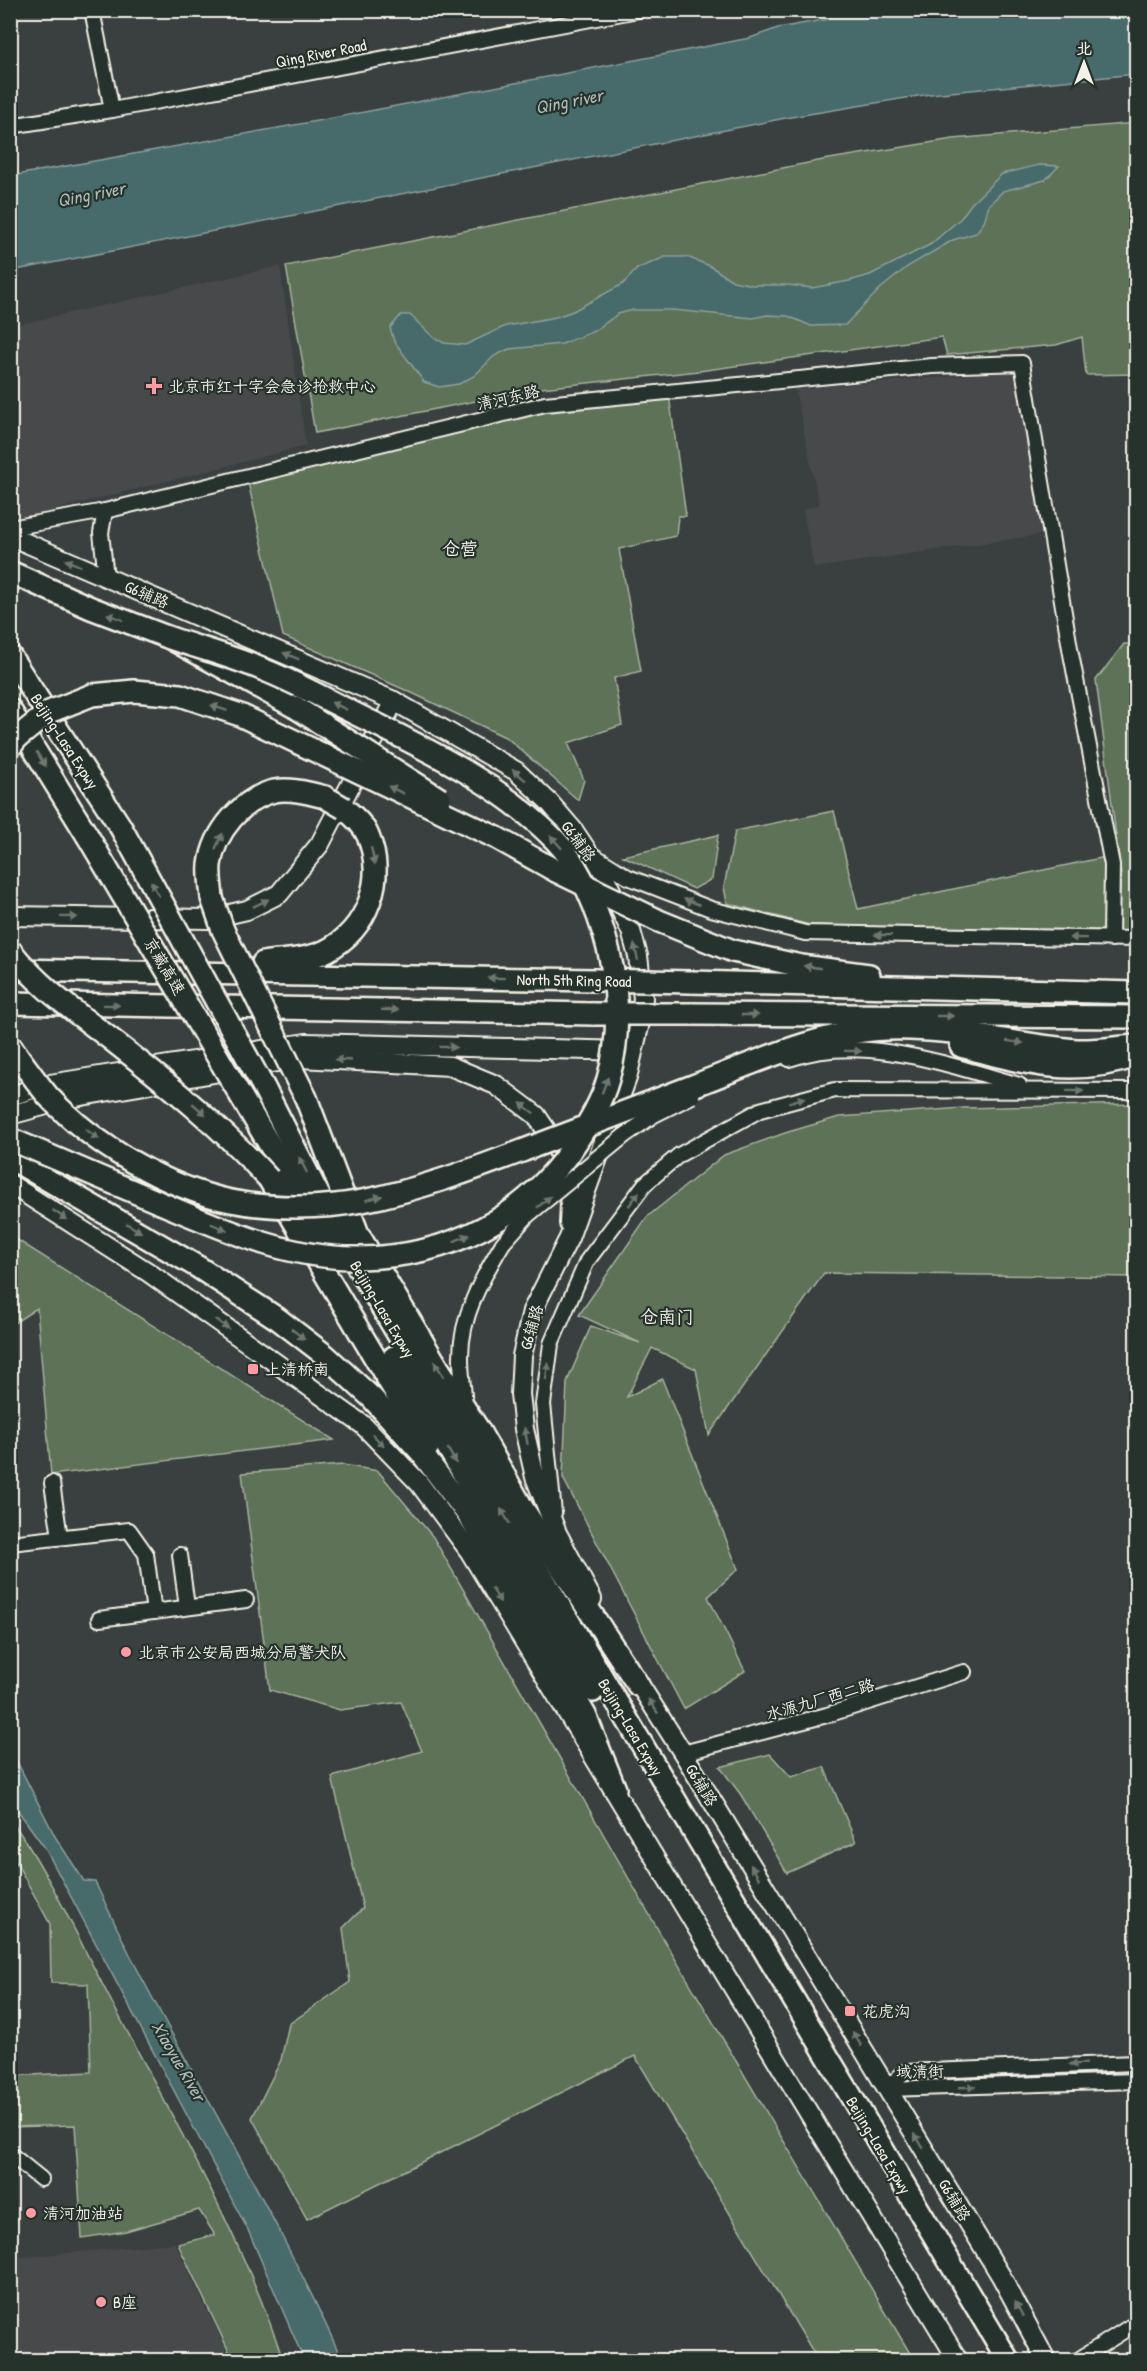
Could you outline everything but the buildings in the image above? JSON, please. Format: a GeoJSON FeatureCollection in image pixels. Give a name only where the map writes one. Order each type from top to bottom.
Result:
{"type":"FeatureCollection","features":[{"type":"Feature","properties":{"kind":"highway"},"geometry":{"type":"LineString","coordinates":[[10,573],[170,638],[268,672],[445,758],[500,794],[531,817],[560,845],[584,883],[598,915],[611,957],[616,997],[615,1039],[608,1079],[592,1118],[570,1151],[545,1181],[512,1211],[479,1231],[443,1245],[406,1255],[356,1258],[291,1251],[229,1232],[10,1139]]}},
{"type":"Feature","properties":{"kind":"highway"},"geometry":{"type":"LineString","coordinates":[[170,638],[295,707],[406,776],[497,838]]}},
{"type":"Feature","properties":{"kind":"highway","name":"Beijing-Lasa Expwy"},"geometry":{"type":"LineString","coordinates":[[10,656],[120,826]]}},
{"type":"Feature","properties":{"kind":"highway"},"geometry":{"type":"LineString","coordinates":[[10,747],[17,738],[49,712],[92,695],[134,691],[180,695],[240,715],[497,838],[556,871],[648,916],[733,951],[801,966],[974,990]]}},
{"type":"Feature","properties":{"kind":"highway","name":"Beijing-Lasa Expwy"},"geometry":{"type":"LineString","coordinates":[[10,710],[87,835]]}},
{"type":"Feature","properties":{"kind":"highway"},"geometry":{"type":"LineString","coordinates":[[82,970],[262,963],[302,958],[325,951],[343,940],[358,925],[374,885],[376,869],[367,834],[357,819],[325,797],[291,790],[275,791],[258,797],[229,821],[215,846],[210,866],[212,898],[223,930],[306,1098],[358,1234],[523,1509],[638,1685]]}},
{"type":"Feature","properties":{"kind":"highway","name":"京藏高速"},"geometry":{"type":"LineString","coordinates":[[120,826],[264,1088]]}},
{"type":"Feature","properties":{"kind":"highway","name":"京藏高速"},"geometry":{"type":"LineString","coordinates":[[87,835],[242,1098]]}},
{"type":"Feature","properties":{"kind":"highway"},"geometry":{"type":"LineString","coordinates":[[10,950],[26,970],[58,1001],[195,1106],[234,1141],[269,1179],[585,1715],[615,1790]]}},
{"type":"Feature","properties":{"kind":"highway","name":"North 5th Ring Road"},"geometry":{"type":"LineString","coordinates":[[10,970],[596,980],[1137,993]]}},
{"type":"Feature","properties":{"kind":"highway","name":"North 5th Ring Road"},"geometry":{"type":"LineString","coordinates":[[10,1003],[594,1014],[1137,1017]]}},
{"type":"Feature","properties":{"kind":"highway"},"geometry":{"type":"LineString","coordinates":[[10,1045],[49,1096],[85,1130],[130,1162],[181,1185],[231,1201],[294,1207],[361,1202],[422,1185],[695,1089],[793,1049],[844,1035],[885,1029],[925,1030],[1079,1050],[1137,1046]]}},
{"type":"Feature","properties":{"kind":"highway"},"geometry":{"type":"LineString","coordinates":[[844,1035],[926,1038],[1032,1064],[1077,1068],[1113,1064],[1137,1056]]}},
{"type":"Feature","properties":{"kind":"highway","name":"Beijing-Lasa Expwy"},"geometry":{"type":"LineString","coordinates":[[264,1088],[345,1245],[1008,2361]]}},
{"type":"Feature","properties":{"kind":"highway","name":"Beijing-Lasa Expwy"},"geometry":{"type":"LineString","coordinates":[[242,1098],[494,1527],[968,2315],[993,2361]]}},
{"type":"Feature","properties":{"kind":"highway"},"geometry":{"type":"LineString","coordinates":[[10,1158],[198,1267],[278,1319],[325,1355],[372,1398],[420,1451],[469,1516]]}},
{"type":"Feature","properties":{"kind":"main road","name":"G6辅路"},"geometry":{"type":"LineString","coordinates":[[10,536],[394,701],[516,771],[549,802],[590,853],[604,876],[626,922],[638,956],[643,998],[627,1078],[569,1238],[532,1311],[522,1356],[520,1394],[524,1429],[534,1477],[557,1533],[638,1685],[683,1753],[1001,2276],[1046,2361]]}},
{"type":"Feature","properties":{"kind":"main road"},"geometry":{"type":"LineString","coordinates":[[10,916],[208,919],[247,910],[279,894],[320,844],[394,701]]}},
{"type":"Feature","properties":{"kind":"main road"},"geometry":{"type":"LineString","coordinates":[[10,1096],[50,1084],[306,1043],[633,1051]]}},
{"type":"Feature","properties":{"kind":"main road"},"geometry":{"type":"LineString","coordinates":[[10,1115],[76,1097],[300,1058],[450,1066],[496,1085],[536,1115],[555,1143],[566,1174],[570,1204],[569,1238]]}},
{"type":"Feature","properties":{"kind":"main road"},"geometry":{"type":"LineString","coordinates":[[10,1184],[148,1272],[363,1425],[418,1483],[470,1552],[958,2361]]}},
{"type":"Feature","properties":{"kind":"street"},"geometry":{"type":"LineString","coordinates":[[93,10],[112,110]]}},
{"type":"Feature","properties":{"kind":"street","name":"Qing River Road"},"geometry":{"type":"LineString","coordinates":[[10,126],[112,110],[638,10]]}},
{"type":"Feature","properties":{"kind":"street","name":"清河东路"},"geometry":{"type":"LineString","coordinates":[[10,528],[105,511],[545,404],[932,366],[1022,363],[1071,654],[1112,865],[1111,939]]}},
{"type":"Feature","properties":{"kind":"street"},"geometry":{"type":"LineString","coordinates":[[105,511],[101,533],[106,577]]}},
{"type":"Feature","properties":{"kind":"street"},"geometry":{"type":"LineString","coordinates":[[590,853],[628,877],[711,909],[805,933],[1137,939]]}},
{"type":"Feature","properties":{"kind":"street"},"geometry":{"type":"LineString","coordinates":[[466,1411],[461,1358],[466,1319],[481,1279],[503,1243],[528,1215],[624,1136],[695,1089],[794,1058],[833,1050],[876,1051],[916,1056],[1038,1090]]}},
{"type":"Feature","properties":{"kind":"street"},"geometry":{"type":"LineString","coordinates":[[557,1533],[543,1404],[551,1344],[586,1261],[645,1184],[679,1155],[760,1110],[835,1090],[1137,1091]]}},
{"type":"Feature","properties":{"kind":"street"},"geometry":{"type":"LineString","coordinates":[[52,1483],[60,1537]]}},
{"type":"Feature","properties":{"kind":"street"},"geometry":{"type":"LineString","coordinates":[[10,1543],[129,1530],[146,1554],[154,1612]]}},
{"type":"Feature","properties":{"kind":"street"},"geometry":{"type":"LineString","coordinates":[[180,1555],[187,1608]]}},
{"type":"Feature","properties":{"kind":"street"},"geometry":{"type":"LineString","coordinates":[[99,1619],[246,1599]]}},
{"type":"Feature","properties":{"kind":"street","name":"水源九厂西二路"},"geometry":{"type":"LineString","coordinates":[[683,1753],[827,1715],[964,1672]]}},
{"type":"Feature","properties":{"kind":"street","name":"域清街"},"geometry":{"type":"LineString","coordinates":[[887,2088],[904,2072],[1137,2062]]}},
{"type":"Feature","properties":{"kind":"street","name":"域清街"},"geometry":{"type":"LineString","coordinates":[[887,2088],[1137,2081]]}},
{"type":"Feature","properties":{"kind":"street"},"geometry":{"type":"LineString","coordinates":[[10,2154],[41,2179]]}},
{"type":"Feature","properties":{"kind":"street"},"geometry":{"type":"LineString","coordinates":[[1078,2361],[1137,2323]]}},
{"type":"Feature","properties":{"kind":"shaded area","name":"北京市红十字会急诊抢救中心"},"geometry":{"type":"Polygon","coordinates":[[[280,266],[306,446],[22,518],[11,510],[11,326],[280,266]]]}},
{"type":"Feature","properties":{"kind":"shaded area"},"geometry":{"type":"Polygon","coordinates":[[[1018,371],[1045,534],[814,568],[803,510],[819,504],[795,389],[1018,371]]]}},
{"type":"Feature","properties":{"kind":"shaded area"},"geometry":{"type":"Polygon","coordinates":[[[175,2243],[231,2360],[11,2360],[11,2258],[175,2243]]]}},
{"type":"Feature","properties":{"kind":"green space"},"geometry":{"type":"Polygon","coordinates":[[[1136,123],[1136,374],[1086,375],[1082,337],[1056,345],[947,355],[942,337],[699,371],[541,388],[315,433],[286,266],[823,160],[953,139],[1136,123]]]}},
{"type":"Feature","properties":{"kind":"green space"},"geometry":{"type":"Polygon","coordinates":[[[669,395],[686,516],[678,516],[676,536],[619,549],[641,671],[614,678],[622,725],[568,743],[584,780],[578,800],[507,738],[283,636],[248,482],[538,413],[669,395]]]}},
{"type":"Feature","properties":{"kind":"green space"},"geometry":{"type":"Polygon","coordinates":[[[1124,644],[1136,644],[1136,932],[1118,932],[1121,874],[1096,680],[1124,644]]]}},
{"type":"Feature","properties":{"kind":"green space"},"geometry":{"type":"Polygon","coordinates":[[[834,811],[858,909],[1106,857],[1107,930],[1103,935],[810,925],[727,903],[724,887],[735,831],[834,811]]]}},
{"type":"Feature","properties":{"kind":"green space"},"geometry":{"type":"Polygon","coordinates":[[[718,835],[712,879],[694,889],[623,856],[718,835]]]}},
{"type":"Feature","properties":{"kind":"green space"},"geometry":{"type":"Polygon","coordinates":[[[1136,1104],[1136,1277],[824,1273],[709,1435],[696,1369],[652,1348],[627,1397],[662,1379],[738,1569],[708,1597],[745,1671],[684,1709],[563,1478],[567,1382],[591,1326],[640,1343],[579,1315],[647,1217],[724,1155],[839,1117],[963,1108],[1136,1104]]]}},
{"type":"Feature","properties":{"kind":"green space"},"geometry":{"type":"Polygon","coordinates":[[[10,1236],[334,1440],[51,1475],[37,1308],[11,1325],[10,1236]]]}},
{"type":"Feature","properties":{"kind":"green space"},"geometry":{"type":"Polygon","coordinates":[[[343,1465],[378,1471],[433,1537],[664,1940],[914,2360],[818,2360],[635,2056],[307,2219],[252,2118],[281,2060],[289,2024],[350,1982],[343,1928],[363,1908],[332,1777],[422,1751],[401,1702],[340,1710],[270,1690],[242,1473],[343,1465]]]}},
{"type":"Feature","properties":{"kind":"green space"},"geometry":{"type":"Polygon","coordinates":[[[770,1754],[791,1777],[824,1767],[856,1842],[787,1873],[741,1795],[720,1767],[770,1754]]]}},
{"type":"Feature","properties":{"kind":"green space"},"geometry":{"type":"Polygon","coordinates":[[[11,1820],[51,1884],[203,2174],[246,2265],[283,2360],[233,2360],[178,2244],[215,2235],[199,2210],[126,2231],[82,2238],[75,2125],[11,2127],[11,2076],[91,2072],[88,1984],[51,1983],[50,1924],[11,1853],[11,1820]]]}},
{"type":"Feature","properties":{"kind":"water","name":"Qing river"},"geometry":{"type":"Polygon","coordinates":[[[850,11],[1136,11],[1136,74],[930,94],[791,117],[11,271],[11,176],[328,119],[750,38],[778,28],[829,19],[833,14],[850,11]]]}},
{"type":"Feature","properties":{"kind":"water"},"geometry":{"type":"Polygon","coordinates":[[[1039,165],[1059,166],[1045,180],[1003,191],[989,205],[984,222],[976,233],[953,240],[907,267],[880,289],[845,325],[811,326],[788,316],[767,315],[753,318],[673,310],[633,310],[618,314],[594,331],[562,344],[509,349],[494,356],[474,376],[459,384],[439,387],[424,382],[394,341],[390,328],[401,315],[410,315],[433,337],[444,343],[465,345],[506,326],[556,317],[573,311],[623,284],[637,269],[665,257],[687,257],[710,266],[733,281],[753,285],[812,288],[849,281],[870,275],[931,244],[961,218],[971,204],[1002,174],[1039,165]]]}},
{"type":"Feature","properties":{"kind":"water","name":"Xiaoyue River"},"geometry":{"type":"Polygon","coordinates":[[[11,1750],[56,1838],[84,1881],[95,1882],[143,1980],[296,2263],[342,2360],[304,2360],[248,2230],[45,1848],[11,1801],[11,1750]]]}},
{"type":"Feature","properties":{"kind":"place","name":"北京市红十字会急诊抢救中心"},"geometry":{"type":"Point","coordinates":[154,386]}},
{"type":"Feature","properties":{"kind":"place","name":"上清桥南"},"geometry":{"type":"Point","coordinates":[253,1369]}},
{"type":"Feature","properties":{"kind":"place","name":"北京市公安局西城分局警犬队"},"geometry":{"type":"Point","coordinates":[126,1652]}},
{"type":"Feature","properties":{"kind":"place","name":"花虎沟"},"geometry":{"type":"Point","coordinates":[850,2011]}},
{"type":"Feature","properties":{"kind":"place","name":"清河加油站"},"geometry":{"type":"Point","coordinates":[31,2213]}},
{"type":"Feature","properties":{"kind":"place","name":"B座"},"geometry":{"type":"Point","coordinates":[101,2302]}},
{"type":"Feature","properties":{"kind":"district","name":"仓营"},"geometry":{"type":"Point","coordinates":[460,548]}},
{"type":"Feature","properties":{"kind":"district","name":"仓南门"},"geometry":{"type":"Point","coordinates":[667,1316]}}]}
